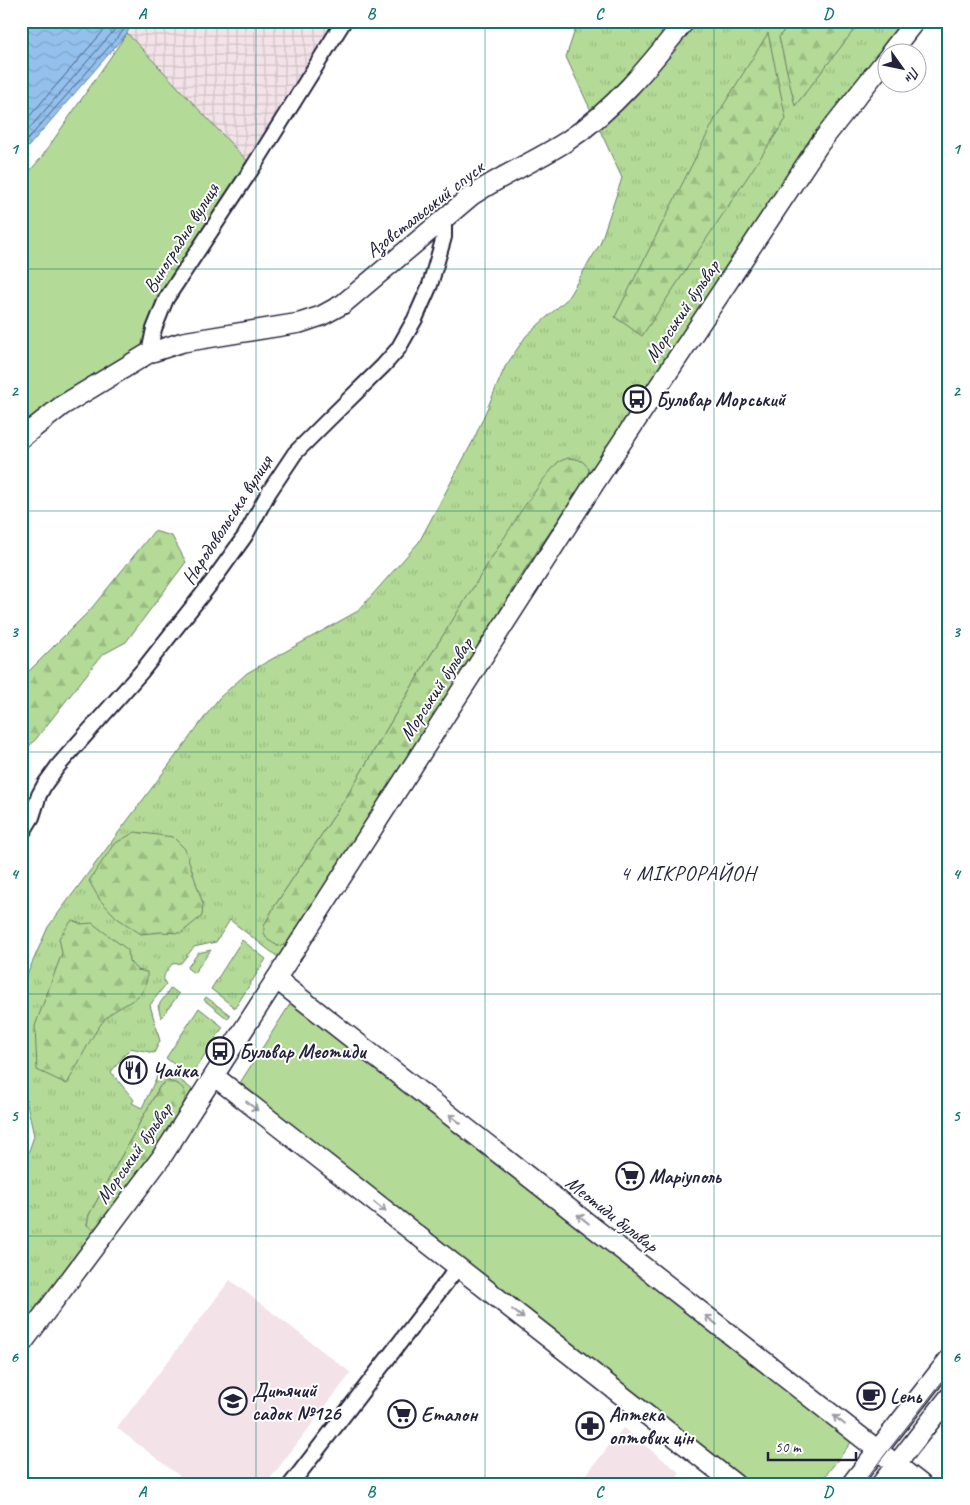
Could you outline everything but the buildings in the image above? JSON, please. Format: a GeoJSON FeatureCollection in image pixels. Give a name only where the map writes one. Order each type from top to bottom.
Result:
{"type":"FeatureCollection","features":[{"type":"Feature","properties":{"kind":"street","name":"Виноградна вулиця"},"geometry":{"type":"LineString","coordinates":[[149,353],[154,329],[166,299],[253,167],[344,21]]}},
{"type":"Feature","properties":{"kind":"street","name":"Азовстальський спуск"},"geometry":{"type":"LineString","coordinates":[[149,353],[183,342],[278,327],[321,316],[343,304],[444,218],[494,181],[535,160],[580,132],[643,73],[685,21]]}},
{"type":"Feature","properties":{"kind":"street"},"geometry":{"type":"LineString","coordinates":[[899,42],[915,21]]}},
{"type":"Feature","properties":{"kind":"street","name":"Морський бульвар"},"geometry":{"type":"LineString","coordinates":[[21,1344],[161,1158],[594,484],[820,143],[878,70]]}},
{"type":"Feature","properties":{"kind":"street","name":"Народовольська вулиця"},"geometry":{"type":"LineString","coordinates":[[21,835],[32,817],[39,795],[45,784],[58,766],[142,671],[212,582],[245,536],[269,492],[296,453],[398,349],[415,319],[430,285],[444,237],[444,218]]}},
{"type":"Feature","properties":{"kind":"street"},"geometry":{"type":"LineString","coordinates":[[21,438],[63,405],[149,353]]}},
{"type":"Feature","properties":{"kind":"street","name":"Меотиди бульвар"},"geometry":{"type":"LineString","coordinates":[[276,979],[921,1484]]}},
{"type":"Feature","properties":{"kind":"street"},"geometry":{"type":"LineString","coordinates":[[214,1076],[734,1484]]}},
{"type":"Feature","properties":{"kind":"street"},"geometry":{"type":"LineString","coordinates":[[291,1484],[458,1267]]}},
{"type":"Feature","properties":{"kind":"street"},"geometry":{"type":"LineString","coordinates":[[851,1484],[949,1359]]}},
{"type":"Feature","properties":{"kind":"street"},"geometry":{"type":"LineString","coordinates":[[881,1484],[949,1397]]}},
{"type":"Feature","properties":{"kind":"shaded area"},"geometry":{"type":"Polygon","coordinates":[[[133,21],[344,21],[253,167],[127,33],[133,21]]]}},
{"type":"Feature","properties":{"kind":"shaded area","name":"Дитячий садок №126"},"geometry":{"type":"Polygon","coordinates":[[[230,1280],[351,1373],[266,1484],[190,1484],[117,1428],[230,1280]]]}},
{"type":"Feature","properties":{"kind":"shaded area"},"geometry":{"type":"Polygon","coordinates":[[[623,1428],[680,1473],[672,1484],[589,1484],[583,1479],[623,1428]]]}},
{"type":"Feature","properties":{"kind":"green space"},"geometry":{"type":"Polygon","coordinates":[[[578,21],[908,21],[894,42],[878,42],[878,66],[283,961],[230,920],[216,942],[194,947],[181,963],[172,964],[167,971],[164,976],[166,984],[150,1005],[160,1041],[154,1053],[130,1048],[111,1072],[134,1100],[132,1103],[142,1108],[162,1066],[198,1094],[21,1337],[21,1174],[34,1136],[21,1077],[21,995],[25,979],[48,927],[219,698],[247,673],[358,611],[419,542],[474,439],[505,367],[526,336],[567,299],[600,244],[622,178],[566,57],[578,21]],[[589,470],[543,480],[430,656],[347,796],[274,907],[264,926],[360,832],[490,628],[517,581],[587,478],[589,470]],[[167,1081],[160,1086],[89,1215],[87,1225],[167,1081]]]}},
{"type":"Feature","properties":{"kind":"green space"},"geometry":{"type":"Polygon","coordinates":[[[791,21],[861,21],[795,106],[779,37],[791,21]]]}},
{"type":"Feature","properties":{"kind":"green space"},"geometry":{"type":"Polygon","coordinates":[[[127,33],[253,167],[166,299],[149,353],[21,438],[21,181],[41,158],[127,33]]]}},
{"type":"Feature","properties":{"kind":"green space"},"geometry":{"type":"Polygon","coordinates":[[[768,33],[786,119],[642,336],[615,317],[715,119],[768,33]]]}},
{"type":"Feature","properties":{"kind":"green space"},"geometry":{"type":"Polygon","coordinates":[[[568,458],[585,464],[589,470],[587,477],[517,581],[490,628],[292,938],[283,945],[278,946],[268,940],[264,933],[264,926],[274,907],[347,796],[430,656],[521,511],[558,462],[568,458]]]}},
{"type":"Feature","properties":{"kind":"green space"},"geometry":{"type":"Polygon","coordinates":[[[154,531],[172,536],[186,562],[126,642],[102,655],[36,739],[21,755],[21,679],[90,610],[154,531]]]}},
{"type":"Feature","properties":{"kind":"green space"},"geometry":{"type":"Polygon","coordinates":[[[135,832],[173,837],[185,849],[203,904],[202,916],[181,933],[160,932],[141,934],[117,918],[100,900],[89,881],[114,844],[135,832]]]}},
{"type":"Feature","properties":{"kind":"green space"},"geometry":{"type":"Polygon","coordinates":[[[72,920],[81,924],[92,923],[128,950],[129,961],[137,970],[147,972],[146,982],[139,996],[111,1013],[105,1019],[67,1084],[37,1070],[35,1026],[62,953],[59,938],[72,920]]]}},
{"type":"Feature","properties":{"kind":"green space"},"geometry":{"type":"Polygon","coordinates":[[[242,940],[266,959],[235,1008],[211,989],[242,940]]]}},
{"type":"Feature","properties":{"kind":"green space"},"geometry":{"type":"Polygon","coordinates":[[[211,950],[194,973],[187,968],[198,953],[211,950]]]}},
{"type":"Feature","properties":{"kind":"green space"},"geometry":{"type":"Polygon","coordinates":[[[171,988],[179,994],[161,1018],[158,1006],[171,988]]]}},
{"type":"Feature","properties":{"kind":"green space"},"geometry":{"type":"Polygon","coordinates":[[[206,997],[230,1015],[228,1019],[204,1000],[206,997]]]}},
{"type":"Feature","properties":{"kind":"green space"},"geometry":{"type":"Polygon","coordinates":[[[292,1001],[853,1440],[819,1484],[746,1484],[238,1086],[292,1001]]]}},
{"type":"Feature","properties":{"kind":"green space"},"geometry":{"type":"Polygon","coordinates":[[[199,1008],[223,1027],[190,1077],[166,1058],[199,1008]]]}},
{"type":"Feature","properties":{"kind":"green space"},"geometry":{"type":"Polygon","coordinates":[[[167,1081],[178,1084],[185,1093],[183,1104],[176,1119],[150,1159],[120,1199],[100,1225],[92,1229],[87,1225],[89,1215],[160,1086],[167,1081]]]}},
{"type":"Feature","properties":{"kind":"water"},"geometry":{"type":"Polygon","coordinates":[[[21,21],[133,21],[127,33],[21,155],[21,21]]]}},
{"type":"Feature","properties":{"kind":"tram line"},"geometry":{"type":"LineString","coordinates":[[862,1484],[949,1373]]}},
{"type":"Feature","properties":{"kind":"place","name":"Бульвар Морський"},"geometry":{"type":"Point","coordinates":[637,399]}},
{"type":"Feature","properties":{"kind":"place","name":"Бульвар Меотиди"},"geometry":{"type":"Point","coordinates":[220,1051]}},
{"type":"Feature","properties":{"kind":"place","name":"Чайка"},"geometry":{"type":"Point","coordinates":[133,1070]}},
{"type":"Feature","properties":{"kind":"place","name":"Маріуполь"},"geometry":{"type":"Point","coordinates":[630,1176]}},
{"type":"Feature","properties":{"kind":"place","name":"Lenь"},"geometry":{"type":"Point","coordinates":[871,1396]}},
{"type":"Feature","properties":{"kind":"place","name":"Дитячий садок №126"},"geometry":{"type":"Point","coordinates":[233,1401]}},
{"type":"Feature","properties":{"kind":"place","name":"Еталон"},"geometry":{"type":"Point","coordinates":[402,1414]}},
{"type":"Feature","properties":{"kind":"place","name":"Аптека оптових цін"},"geometry":{"type":"Point","coordinates":[590,1426]}},
{"type":"Feature","properties":{"kind":"district","name":"4 МІКРОРАЙОН"},"geometry":{"type":"Point","coordinates":[688,873]}}]}
